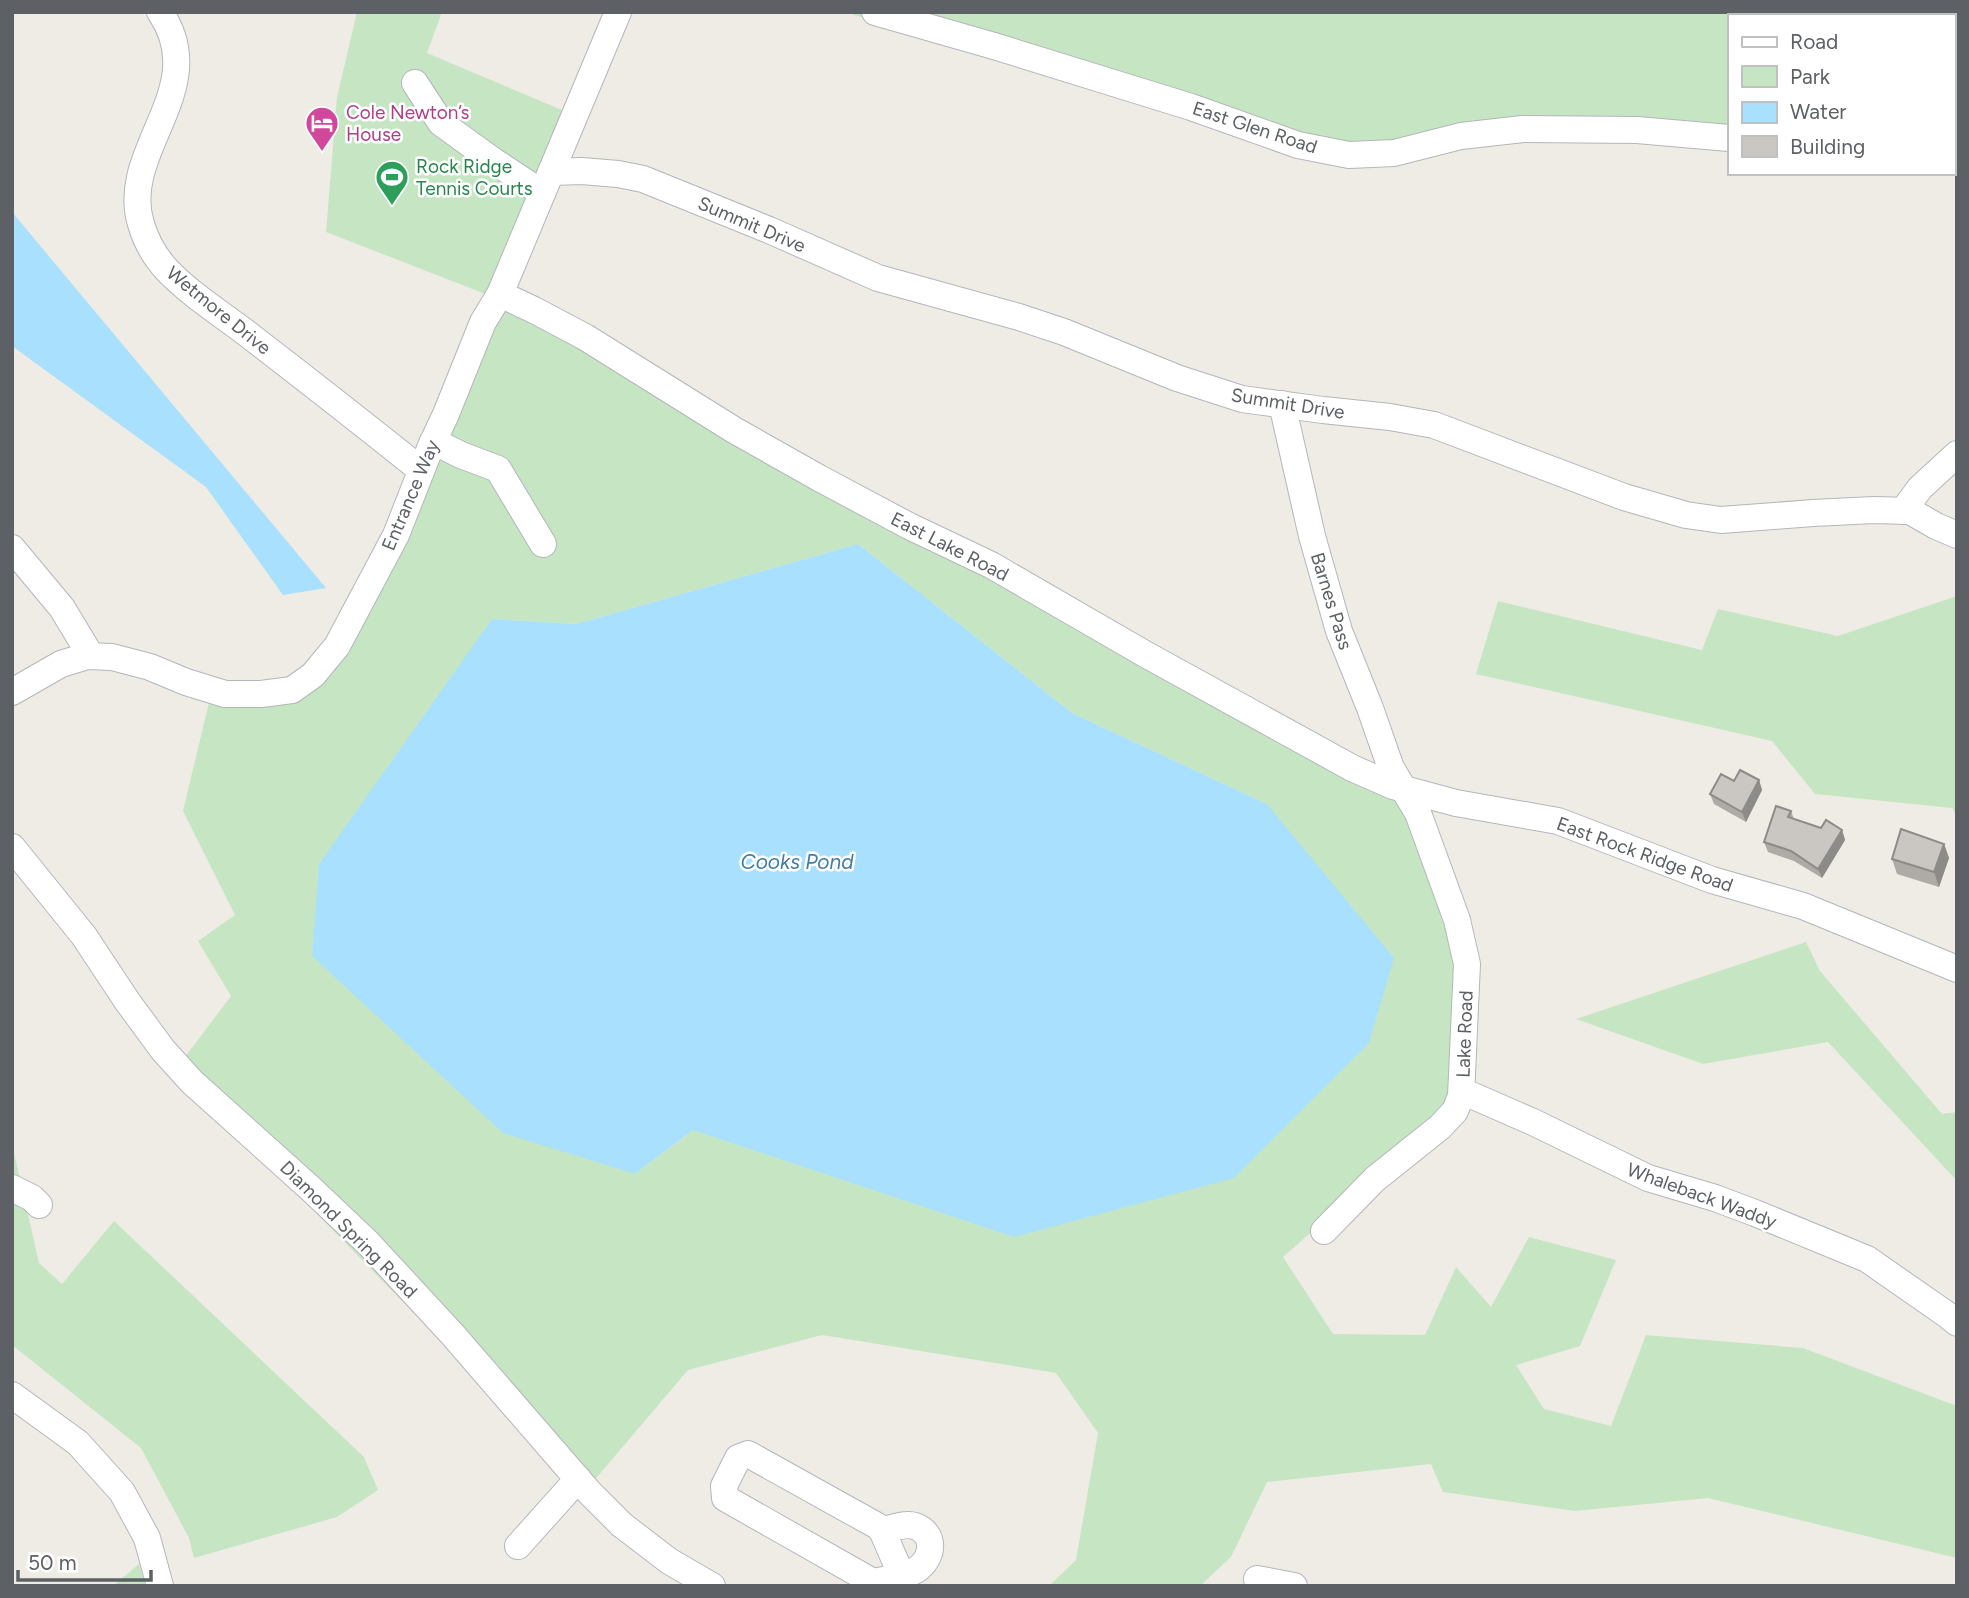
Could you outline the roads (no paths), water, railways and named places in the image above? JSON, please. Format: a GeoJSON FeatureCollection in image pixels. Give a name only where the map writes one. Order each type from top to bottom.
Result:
{"type":"FeatureCollection","features":[{"type":"Feature","properties":{"kind":"street","name":"Wetmore Drive"},"geometry":{"type":"LineString","coordinates":[[160,12],[169,26],[177,55],[175,83],[142,169],[137,195],[140,222],[150,247],[167,269],[194,294],[421,470]]}},
{"type":"Feature","properties":{"kind":"street","name":"Entrance Way"},"geometry":{"type":"LineString","coordinates":[[12,692],[61,664],[91,656],[112,657],[150,667],[225,694],[261,694],[292,690],[313,675],[337,646],[396,535],[483,322],[500,294],[618,12]]}},
{"type":"Feature","properties":{"kind":"street","name":"East Glen Road"},"geometry":{"type":"LineString","coordinates":[[875,12],[1191,107],[1298,145],[1349,155],[1394,153],[1461,136],[1522,129],[1637,130],[1728,138]]}},
{"type":"Feature","properties":{"kind":"street"},"geometry":{"type":"LineString","coordinates":[[415,83],[441,123],[495,162],[547,183]]}},
{"type":"Feature","properties":{"kind":"street","name":"Summit Drive"},"geometry":{"type":"LineString","coordinates":[[547,183],[582,171],[643,179],[878,278],[1019,317],[1064,332],[1177,378],[1242,399],[1434,425],[1624,497],[1686,515],[1721,520],[1825,512],[1910,511],[1957,535]]}},
{"type":"Feature","properties":{"kind":"street","name":"East Lake Road"},"geometry":{"type":"LineString","coordinates":[[500,294],[585,337],[733,430],[819,478],[909,526],[991,565],[1352,768],[1404,789]]}},
{"type":"Feature","properties":{"kind":"street","name":"Barnes Pass"},"geometry":{"type":"LineString","coordinates":[[1282,404],[1312,536],[1339,631],[1391,768],[1404,789]]}},
{"type":"Feature","properties":{"kind":"street"},"geometry":{"type":"LineString","coordinates":[[433,441],[498,469],[543,544]]}},
{"type":"Feature","properties":{"kind":"street"},"geometry":{"type":"LineString","coordinates":[[1903,511],[1920,488],[1957,454]]}},
{"type":"Feature","properties":{"kind":"street"},"geometry":{"type":"LineString","coordinates":[[12,548],[62,608],[91,656]]}},
{"type":"Feature","properties":{"kind":"street","name":"East Rock Ridge Road"},"geometry":{"type":"LineString","coordinates":[[1404,789],[1456,803],[1558,821],[1712,880],[1803,906],[1957,969]]}},
{"type":"Feature","properties":{"kind":"street","name":"Lake Road"},"geometry":{"type":"LineString","coordinates":[[1324,1231],[1375,1179],[1440,1127],[1455,1111],[1462,1091],[1467,964],[1457,920],[1442,875],[1418,813],[1404,789]]}},
{"type":"Feature","properties":{"kind":"street","name":"Diamond Spring Road"},"geometry":{"type":"LineString","coordinates":[[12,847],[84,936],[127,1001],[192,1082],[368,1243],[622,1525],[668,1561],[712,1586]]}},
{"type":"Feature","properties":{"kind":"street","name":"Whaleback Waddy"},"geometry":{"type":"LineString","coordinates":[[1462,1091],[1648,1178],[1715,1198],[1867,1259],[1957,1323]]}},
{"type":"Feature","properties":{"kind":"street"},"geometry":{"type":"LineString","coordinates":[[12,1188],[32,1198],[39,1205]]}},
{"type":"Feature","properties":{"kind":"street"},"geometry":{"type":"LineString","coordinates":[[12,1395],[78,1443],[122,1492],[147,1538],[160,1586]]}},
{"type":"Feature","properties":{"kind":"street"},"geometry":{"type":"LineString","coordinates":[[748,1454],[881,1528],[897,1565],[885,1583],[725,1498],[724,1486],[738,1458],[748,1454]]}},
{"type":"Feature","properties":{"kind":"street"},"geometry":{"type":"LineString","coordinates":[[518,1546],[578,1479]]}},
{"type":"Feature","properties":{"kind":"street"},"geometry":{"type":"LineString","coordinates":[[882,1531],[901,1525],[914,1526],[926,1532],[931,1545],[928,1560],[915,1570],[885,1583]]}},
{"type":"Feature","properties":{"kind":"street"},"geometry":{"type":"LineString","coordinates":[[1257,1579],[1294,1586]]}},
{"type":"Feature","properties":{"kind":"water"},"geometry":{"type":"Polygon","coordinates":[[[12,212],[326,588],[283,595],[206,487],[12,346],[12,212]]]}},
{"type":"Feature","properties":{"kind":"water","name":"Cooks Pond"},"geometry":{"type":"Polygon","coordinates":[[[858,544],[1072,713],[1267,804],[1394,958],[1369,1043],[1234,1178],[1014,1237],[693,1130],[635,1174],[503,1133],[312,956],[319,864],[492,619],[576,624],[858,544]]]}},
{"type":"Feature","properties":{"kind":"waterway"},"geometry":{"type":"LineString","coordinates":[[1903,12],[1907,14]]}},
{"type":"Feature","properties":{"kind":"place","name":"Cole Newton’s House"},"geometry":{"type":"Point","coordinates":[322,153]}},
{"type":"Feature","properties":{"kind":"place","name":"Rock Ridge Tennis Courts"},"geometry":{"type":"Point","coordinates":[392,207]}}]}
